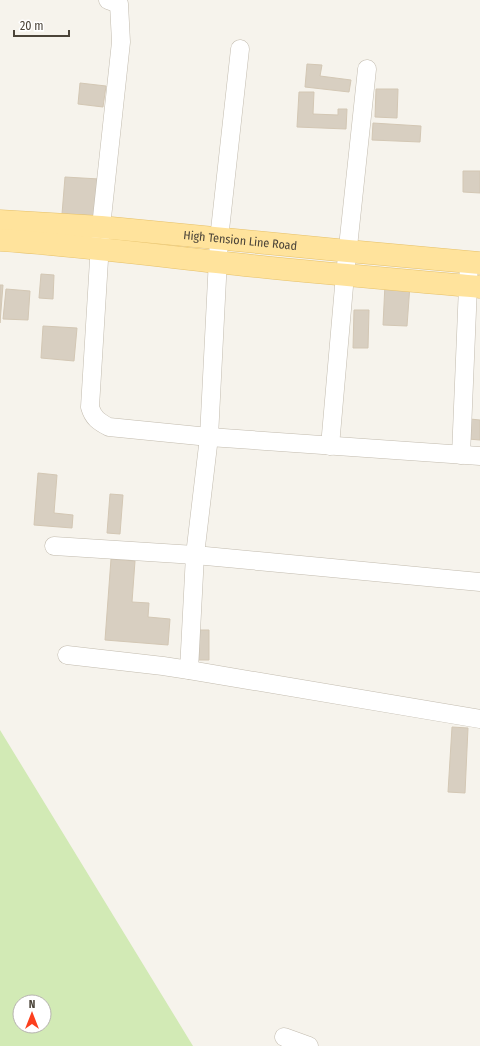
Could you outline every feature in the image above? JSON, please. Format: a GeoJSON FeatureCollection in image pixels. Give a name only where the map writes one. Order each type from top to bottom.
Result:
{"type":"FeatureCollection","features":[{"type":"Feature","properties":{"kind":"main road","name":"High Tension Line Road"},"geometry":{"type":"LineString","coordinates":[[0,221],[100,238],[219,239],[474,262]]}},
{"type":"Feature","properties":{"kind":"main road"},"geometry":{"type":"LineString","coordinates":[[0,240],[100,238],[217,262],[474,286]]}},
{"type":"Feature","properties":{"kind":"street"},"geometry":{"type":"LineString","coordinates":[[108,0],[119,4],[121,42],[100,238],[90,406],[94,417],[102,424],[109,427],[209,437],[480,456]]}},
{"type":"Feature","properties":{"kind":"street"},"geometry":{"type":"LineString","coordinates":[[189,670],[195,555],[209,437],[217,262],[240,49]]}},
{"type":"Feature","properties":{"kind":"street"},"geometry":{"type":"LineString","coordinates":[[330,446],[345,275],[367,69]]}},
{"type":"Feature","properties":{"kind":"street"},"geometry":{"type":"LineString","coordinates":[[461,455],[472,357],[474,262]]}},
{"type":"Feature","properties":{"kind":"street"},"geometry":{"type":"LineString","coordinates":[[54,546],[195,555],[480,582]]}},
{"type":"Feature","properties":{"kind":"street"},"geometry":{"type":"LineString","coordinates":[[67,655],[189,670],[480,720]]}},
{"type":"Feature","properties":{"kind":"street"},"geometry":{"type":"LineString","coordinates":[[284,1037],[309,1046]]}},
{"type":"Feature","properties":{"kind":"green space"},"geometry":{"type":"Polygon","coordinates":[[[0,730],[193,1046],[0,1046],[0,730]]]}},
{"type":"Feature","properties":{"kind":"building"},"geometry":{"type":"Polygon","coordinates":[[[307,64],[322,65],[320,76],[351,80],[349,92],[305,87],[307,64]]]}},
{"type":"Feature","properties":{"kind":"building"},"geometry":{"type":"Polygon","coordinates":[[[80,83],[106,86],[103,107],[78,104],[80,83]]]}},
{"type":"Feature","properties":{"kind":"building"},"geometry":{"type":"Polygon","coordinates":[[[376,89],[398,89],[397,118],[375,117],[376,89]]]}},
{"type":"Feature","properties":{"kind":"building"},"geometry":{"type":"Polygon","coordinates":[[[299,92],[314,92],[313,114],[338,115],[338,109],[347,109],[346,129],[297,127],[299,92]]]}},
{"type":"Feature","properties":{"kind":"building"},"geometry":{"type":"Polygon","coordinates":[[[373,123],[421,126],[420,142],[372,140],[373,123]]]}},
{"type":"Feature","properties":{"kind":"building"},"geometry":{"type":"Polygon","coordinates":[[[463,171],[480,171],[480,193],[463,192],[463,171]]]}},
{"type":"Feature","properties":{"kind":"building"},"geometry":{"type":"Polygon","coordinates":[[[65,177],[99,179],[96,216],[62,214],[65,177]]]}},
{"type":"Feature","properties":{"kind":"building"},"geometry":{"type":"Polygon","coordinates":[[[41,274],[54,275],[53,299],[39,298],[41,274]]]}},
{"type":"Feature","properties":{"kind":"building"},"geometry":{"type":"Polygon","coordinates":[[[385,284],[410,285],[407,326],[383,325],[385,284]]]}},
{"type":"Feature","properties":{"kind":"building"},"geometry":{"type":"Polygon","coordinates":[[[0,285],[3,285],[0,323],[0,285]]]}},
{"type":"Feature","properties":{"kind":"building"},"geometry":{"type":"Polygon","coordinates":[[[6,289],[30,291],[28,320],[3,319],[6,289]]]}},
{"type":"Feature","properties":{"kind":"building"},"geometry":{"type":"Polygon","coordinates":[[[354,310],[369,310],[368,348],[353,348],[354,310]]]}},
{"type":"Feature","properties":{"kind":"building"},"geometry":{"type":"Polygon","coordinates":[[[43,326],[77,328],[74,361],[41,358],[43,326]]]}},
{"type":"Feature","properties":{"kind":"building"},"geometry":{"type":"Polygon","coordinates":[[[470,419],[480,420],[480,440],[468,439],[470,419]]]}},
{"type":"Feature","properties":{"kind":"building"},"geometry":{"type":"Polygon","coordinates":[[[38,473],[57,475],[54,513],[73,515],[72,528],[34,525],[38,473]]]}},
{"type":"Feature","properties":{"kind":"building"},"geometry":{"type":"Polygon","coordinates":[[[110,494],[123,495],[120,534],[107,533],[110,494]]]}},
{"type":"Feature","properties":{"kind":"building"},"geometry":{"type":"Polygon","coordinates":[[[111,559],[135,561],[132,602],[149,603],[148,617],[170,619],[168,645],[105,640],[111,559]]]}},
{"type":"Feature","properties":{"kind":"building"},"geometry":{"type":"Polygon","coordinates":[[[196,630],[209,630],[209,660],[197,660],[196,630]]]}},
{"type":"Feature","properties":{"kind":"building"},"geometry":{"type":"Polygon","coordinates":[[[452,727],[468,728],[465,793],[448,792],[452,727]]]}}]}
